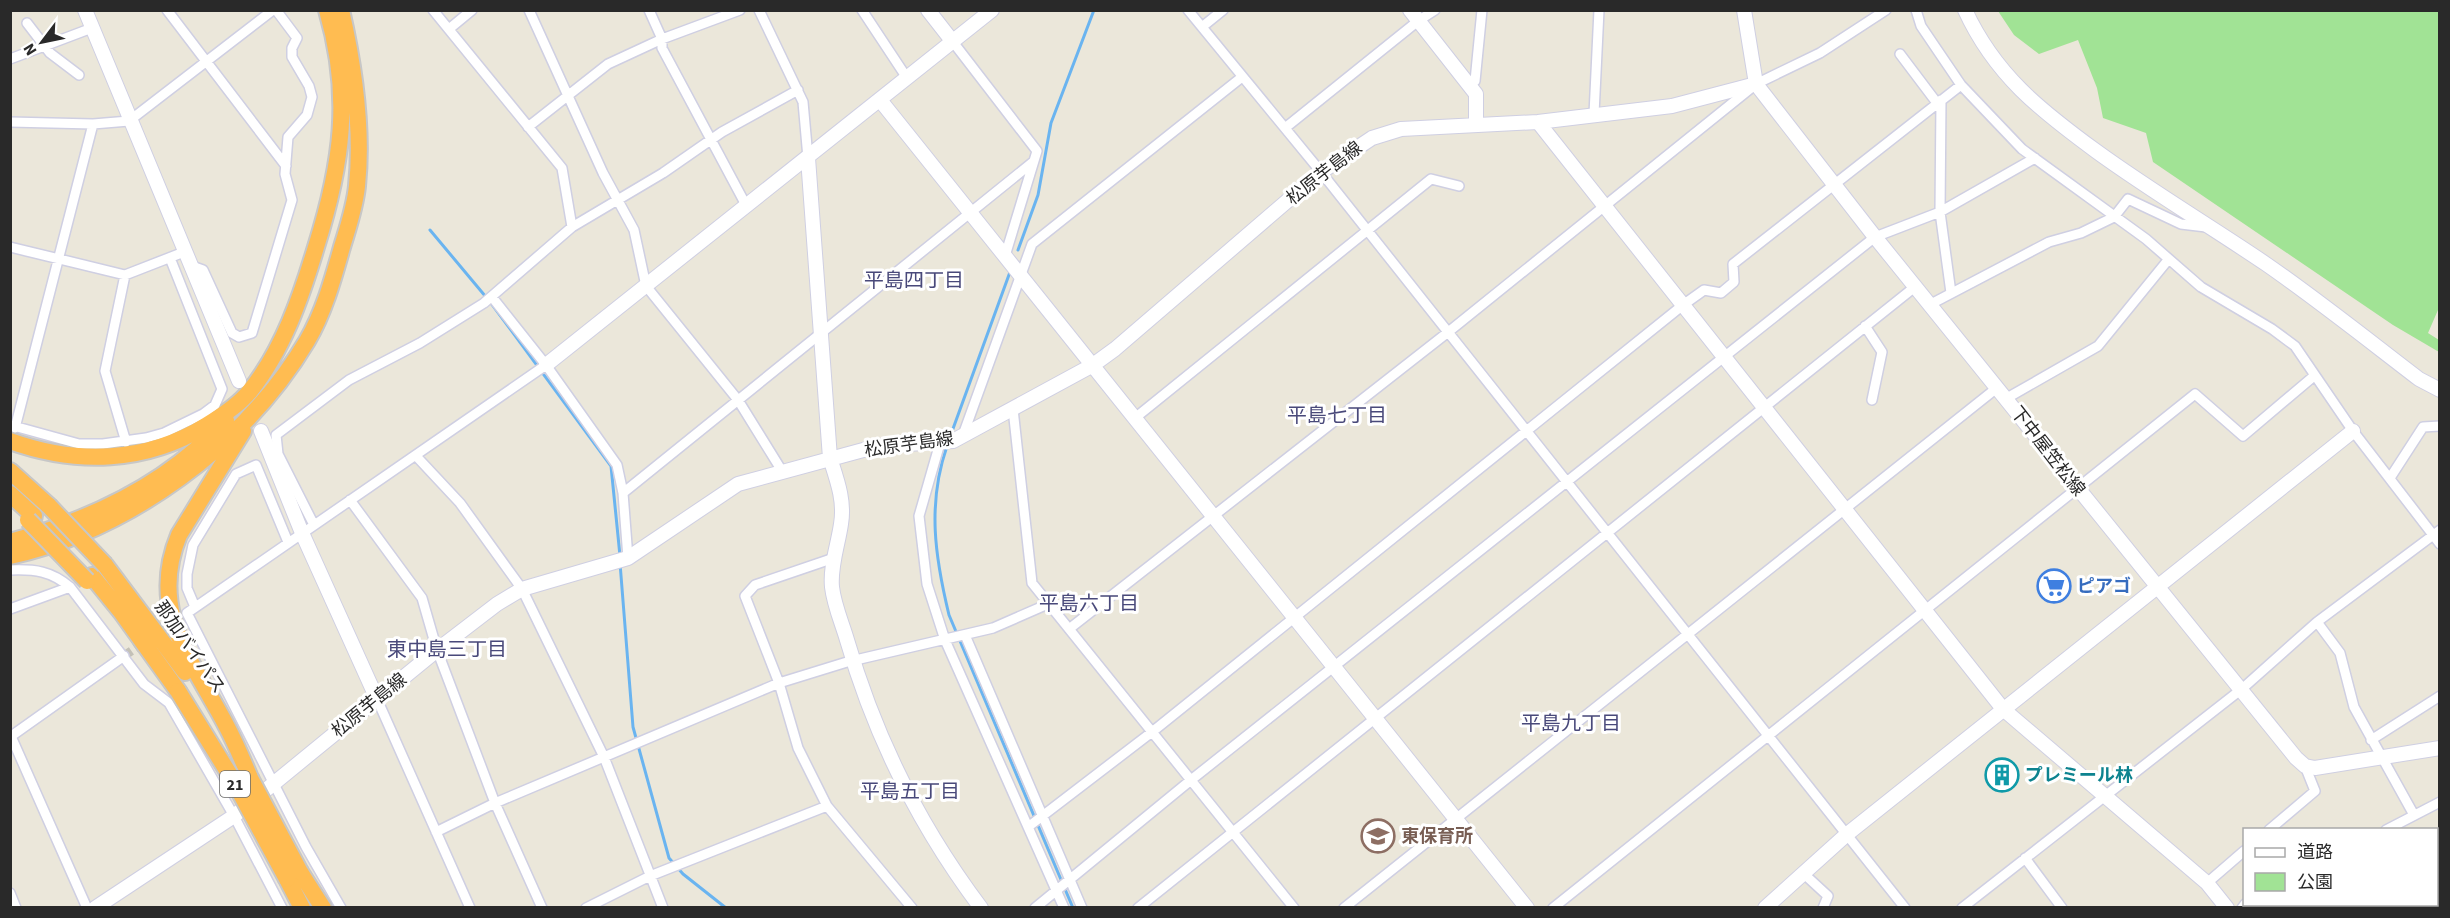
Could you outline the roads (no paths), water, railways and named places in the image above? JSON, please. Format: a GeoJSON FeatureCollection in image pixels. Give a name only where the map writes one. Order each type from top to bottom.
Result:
{"type":"FeatureCollection","features":[{"type":"Feature","properties":{"kind":"highway"},"geometry":{"type":"LineString","coordinates":[[12,431],[59,455],[93,457],[135,455],[156,449],[198,431],[231,409],[250,391],[297,357],[318,320],[353,210],[357,187],[358,128],[353,72],[334,12]]}},
{"type":"Feature","properties":{"kind":"highway"},"geometry":{"type":"LineString","coordinates":[[10,556],[66,541],[139,506],[205,458],[278,344],[303,292],[338,168],[342,141],[342,94],[334,12]]}},
{"type":"Feature","properties":{"kind":"highway"},"geometry":{"type":"LineString","coordinates":[[10,542],[80,520],[148,485],[202,445],[250,391]]}},
{"type":"Feature","properties":{"kind":"highway"},"geometry":{"type":"LineString","coordinates":[[190,684],[172,619],[169,601],[169,566],[176,543],[250,391]]}},
{"type":"Feature","properties":{"kind":"highway","name":"那加バイパス"},"geometry":{"type":"LineString","coordinates":[[10,471],[49,506],[105,565],[154,627],[190,684],[230,776],[294,876]]}},
{"type":"Feature","properties":{"kind":"highway","name":"那加バイパス"},"geometry":{"type":"LineString","coordinates":[[10,494],[90,579],[156,659],[190,684]]}},
{"type":"Feature","properties":{"kind":"highway"},"geometry":{"type":"LineString","coordinates":[[10,505],[31,518]]}},
{"type":"Feature","properties":{"kind":"highway","name":"21"},"geometry":{"type":"LineString","coordinates":[[190,684],[227,727],[294,876],[300,908]]}},
{"type":"Feature","properties":{"kind":"highway","name":"21"},"geometry":{"type":"LineString","coordinates":[[294,876],[321,908]]}},
{"type":"Feature","properties":{"kind":"street"},"geometry":{"type":"LineString","coordinates":[[85,10],[187,258],[250,391]]}},
{"type":"Feature","properties":{"kind":"street"},"geometry":{"type":"LineString","coordinates":[[167,10],[286,166]]}},
{"type":"Feature","properties":{"kind":"street"},"geometry":{"type":"LineString","coordinates":[[10,122],[93,124],[129,121],[275,10],[297,38],[292,48],[292,57],[309,86],[312,97],[307,115],[288,137],[285,174],[292,200],[252,333],[239,337],[232,333],[203,270],[187,258],[170,258],[125,275],[10,247]]}},
{"type":"Feature","properties":{"kind":"street"},"geometry":{"type":"LineString","coordinates":[[433,10],[562,168],[572,227]]}},
{"type":"Feature","properties":{"kind":"street"},"geometry":{"type":"LineString","coordinates":[[448,29],[472,10]]}},
{"type":"Feature","properties":{"kind":"street"},"geometry":{"type":"LineString","coordinates":[[530,10],[603,173],[634,230],[646,286],[738,400],[782,471]]}},
{"type":"Feature","properties":{"kind":"street"},"geometry":{"type":"LineString","coordinates":[[649,10],[662,39],[662,48],[747,207]]}},
{"type":"Feature","properties":{"kind":"street"},"geometry":{"type":"LineString","coordinates":[[528,127],[608,63],[662,39],[740,10]]}},
{"type":"Feature","properties":{"kind":"street"},"geometry":{"type":"LineString","coordinates":[[759,10],[803,102],[830,458],[841,494],[842,522],[834,558],[832,588],[854,662],[890,760],[946,862],[981,908]]}},
{"type":"Feature","properties":{"kind":"street"},"geometry":{"type":"LineString","coordinates":[[862,10],[907,78]]}},
{"type":"Feature","properties":{"kind":"street"},"geometry":{"type":"LineString","coordinates":[[928,10],[1037,151],[1005,255]]}},
{"type":"Feature","properties":{"kind":"street"},"geometry":{"type":"LineString","coordinates":[[341,908],[306,847],[275,782],[187,613],[288,542],[417,457],[543,368],[992,10]]}},
{"type":"Feature","properties":{"kind":"street"},"geometry":{"type":"LineString","coordinates":[[1188,10],[1321,172],[1905,908]]}},
{"type":"Feature","properties":{"kind":"street"},"geometry":{"type":"LineString","coordinates":[[1202,27],[1222,10]]}},
{"type":"Feature","properties":{"kind":"street"},"geometry":{"type":"LineString","coordinates":[[1284,128],[1414,16],[1435,10]]}},
{"type":"Feature","properties":{"kind":"street"},"geometry":{"type":"LineString","coordinates":[[1470,85],[1474,81],[1482,10]]}},
{"type":"Feature","properties":{"kind":"street"},"geometry":{"type":"LineString","coordinates":[[1594,114],[1599,10]]}},
{"type":"Feature","properties":{"kind":"street","name":"下中屋笠松線"},"geometry":{"type":"LineString","coordinates":[[1744,10],[1756,84],[2077,490],[2159,585],[2305,766]]}},
{"type":"Feature","properties":{"kind":"street"},"geometry":{"type":"LineString","coordinates":[[1069,629],[1212,514],[1447,333],[1756,84],[1820,53],[1886,10]]}},
{"type":"Feature","properties":{"kind":"street"},"geometry":{"type":"LineString","coordinates":[[1916,10],[1921,26],[1961,85],[2022,149],[2146,238],[2201,287],[2272,329],[2295,346],[2353,431],[2436,532],[2439,544]]}},
{"type":"Feature","properties":{"kind":"street"},"geometry":{"type":"LineString","coordinates":[[1965,10],[1977,36],[1994,61],[2017,88],[2053,119],[2207,227],[2265,264],[2419,379],[2439,390]]}},
{"type":"Feature","properties":{"kind":"street"},"geometry":{"type":"LineString","coordinates":[[1414,16],[1476,94],[1476,125]]}},
{"type":"Feature","properties":{"kind":"street"},"geometry":{"type":"LineString","coordinates":[[27,23],[45,47],[79,75]]}},
{"type":"Feature","properties":{"kind":"street"},"geometry":{"type":"LineString","coordinates":[[10,59],[92,28]]}},
{"type":"Feature","properties":{"kind":"street"},"geometry":{"type":"LineString","coordinates":[[1900,54],[1939,101],[1940,212],[1951,293]]}},
{"type":"Feature","properties":{"kind":"street"},"geometry":{"type":"LineString","coordinates":[[1064,908],[1063,884],[1041,816],[956,637],[927,584],[919,516],[1022,276],[1032,244],[1242,77]]}},
{"type":"Feature","properties":{"kind":"street","name":"松原芋島線"},"geometry":{"type":"LineString","coordinates":[[95,908],[234,816],[436,650],[497,604],[522,590],[622,560],[642,551],[717,496],[738,484],[878,446],[950,441],[1013,409],[1093,365],[1321,172],[1372,138],[1401,129],[1538,122],[1691,102],[1756,84]]}},
{"type":"Feature","properties":{"kind":"street"},"geometry":{"type":"LineString","coordinates":[[1029,826],[1152,732],[1683,305],[1704,290],[1721,293],[1734,282],[1733,264],[1833,183],[1961,85]]}},
{"type":"Feature","properties":{"kind":"street"},"geometry":{"type":"LineString","coordinates":[[470,908],[377,699],[278,454],[276,435],[349,380],[420,343],[488,300],[572,227],[663,173],[711,140],[798,90]]}},
{"type":"Feature","properties":{"kind":"street"},"geometry":{"type":"LineString","coordinates":[[880,100],[1527,908]]}},
{"type":"Feature","properties":{"kind":"street"},"geometry":{"type":"LineString","coordinates":[[1538,122],[2003,709],[2207,883],[2227,908]]}},
{"type":"Feature","properties":{"kind":"street"},"geometry":{"type":"LineString","coordinates":[[93,124],[59,260],[12,431],[79,444],[126,442],[155,436],[184,424],[215,405],[221,396],[222,388],[170,258]]}},
{"type":"Feature","properties":{"kind":"street"},"geometry":{"type":"LineString","coordinates":[[1035,908],[1191,780],[1875,237],[1940,212],[2035,158]]}},
{"type":"Feature","properties":{"kind":"street"},"geometry":{"type":"LineString","coordinates":[[622,493],[1033,162]]}},
{"type":"Feature","properties":{"kind":"street"},"geometry":{"type":"LineString","coordinates":[[1135,418],[1431,179],[1459,186]]}},
{"type":"Feature","properties":{"kind":"street"},"geometry":{"type":"LineString","coordinates":[[1931,304],[2049,242],[2081,233],[2114,217],[2128,199],[2181,224],[2207,227]]}},
{"type":"Feature","properties":{"kind":"street"},"geometry":{"type":"LineString","coordinates":[[1344,908],[1844,509],[2002,393],[2098,346],[2168,260]]}},
{"type":"Feature","properties":{"kind":"street"},"geometry":{"type":"LineString","coordinates":[[125,275],[105,371],[126,442]]}},
{"type":"Feature","properties":{"kind":"street"},"geometry":{"type":"LineString","coordinates":[[1138,908],[1916,286]]}},
{"type":"Feature","properties":{"kind":"street"},"geometry":{"type":"LineString","coordinates":[[488,300],[617,465],[622,493],[622,560]]}},
{"type":"Feature","properties":{"kind":"street"},"geometry":{"type":"LineString","coordinates":[[1865,326],[1882,352],[1872,400]]}},
{"type":"Feature","properties":{"kind":"street"},"geometry":{"type":"LineString","coordinates":[[1553,908],[2195,394],[2243,435],[2314,376]]}},
{"type":"Feature","properties":{"kind":"street"},"geometry":{"type":"LineString","coordinates":[[1013,409],[1032,583],[1294,908]]}},
{"type":"Feature","properties":{"kind":"street"},"geometry":{"type":"LineString","coordinates":[[2390,478],[2423,427],[2439,426]]}},
{"type":"Feature","properties":{"kind":"street"},"geometry":{"type":"LineString","coordinates":[[261,431],[308,529]]}},
{"type":"Feature","properties":{"kind":"street"},"geometry":{"type":"LineString","coordinates":[[1765,908],[1846,835],[2353,431]]}},
{"type":"Feature","properties":{"kind":"street"},"geometry":{"type":"LineString","coordinates":[[417,457],[460,503],[522,590],[604,757],[663,908]]}},
{"type":"Feature","properties":{"kind":"street"},"geometry":{"type":"LineString","coordinates":[[195,607],[187,588],[187,574],[193,545],[236,474],[256,465],[288,542]]}},
{"type":"Feature","properties":{"kind":"street"},"geometry":{"type":"LineString","coordinates":[[351,500],[422,598],[436,650],[495,803],[542,908]]}},
{"type":"Feature","properties":{"kind":"street"},"geometry":{"type":"LineString","coordinates":[[1962,908],[2242,688],[2317,622],[2436,532]]}},
{"type":"Feature","properties":{"kind":"street"},"geometry":{"type":"LineString","coordinates":[[834,558],[755,585],[745,596],[779,683],[798,748],[827,806],[912,908]]}},
{"type":"Feature","properties":{"kind":"street"},"geometry":{"type":"LineString","coordinates":[[10,570],[42,571],[56,575],[70,587],[144,684],[169,703],[234,816],[282,908]]}},
{"type":"Feature","properties":{"kind":"street"},"geometry":{"type":"LineString","coordinates":[[10,609],[70,587]]}},
{"type":"Feature","properties":{"kind":"street"},"geometry":{"type":"LineString","coordinates":[[436,832],[495,803],[779,683],[993,628],[1048,604]]}},
{"type":"Feature","properties":{"kind":"street"},"geometry":{"type":"LineString","coordinates":[[2317,622],[2340,653],[2354,707],[2414,815]]}},
{"type":"Feature","properties":{"kind":"street"},"geometry":{"type":"LineString","coordinates":[[956,637],[1029,826],[1063,884],[1082,908]]}},
{"type":"Feature","properties":{"kind":"street"},"geometry":{"type":"LineString","coordinates":[[87,908],[11,736],[124,656]]}},
{"type":"Feature","properties":{"kind":"street"},"geometry":{"type":"LineString","coordinates":[[2371,740],[2439,696]]}},
{"type":"Feature","properties":{"kind":"street"},"geometry":{"type":"LineString","coordinates":[[2305,766],[2315,768],[2439,748]]}},
{"type":"Feature","properties":{"kind":"street"},"geometry":{"type":"LineString","coordinates":[[2271,828],[2315,790],[2305,766]]}},
{"type":"Feature","properties":{"kind":"street"},"geometry":{"type":"LineString","coordinates":[[2390,828],[2439,802]]}},
{"type":"Feature","properties":{"kind":"street"},"geometry":{"type":"LineString","coordinates":[[586,908],[650,876],[827,806]]}},
{"type":"Feature","properties":{"kind":"street"},"geometry":{"type":"LineString","coordinates":[[2207,883],[2243,852]]}},
{"type":"Feature","properties":{"kind":"street"},"geometry":{"type":"LineString","coordinates":[[2025,858],[2062,908]]}},
{"type":"Feature","properties":{"kind":"street"},"geometry":{"type":"LineString","coordinates":[[1803,873],[1828,896],[1823,908]]}},
{"type":"Feature","properties":{"kind":"street"},"geometry":{"type":"LineString","coordinates":[[10,893],[16,908]]}},
{"type":"Feature","properties":{"kind":"waterway"},"geometry":{"type":"LineString","coordinates":[[1018,250],[1038,195],[1051,123],[1094,10]]}},
{"type":"Feature","properties":{"kind":"waterway"},"geometry":{"type":"LineString","coordinates":[[430,230],[491,303],[611,466],[620,556]]}},
{"type":"Feature","properties":{"kind":"waterway"},"geometry":{"type":"LineString","coordinates":[[950,437],[1010,272]]}},
{"type":"Feature","properties":{"kind":"waterway"},"geometry":{"type":"LineString","coordinates":[[947,446],[937,489],[935,530],[940,572],[949,615],[1073,908]]}},
{"type":"Feature","properties":{"kind":"waterway"},"geometry":{"type":"LineString","coordinates":[[620,563],[633,727],[669,858],[683,874],[726,908]]}},
{"type":"Feature","properties":{"kind":"tunnel"},"geometry":{"type":"LineString","coordinates":[[124,656],[176,620]]}},
{"type":"Feature","properties":{"kind":"place","name":"ピアゴ"},"geometry":{"type":"Point","coordinates":[2054,586]}},
{"type":"Feature","properties":{"kind":"place","name":"プレミール林"},"geometry":{"type":"Point","coordinates":[2002,775]}},
{"type":"Feature","properties":{"kind":"place","name":"東保育所"},"geometry":{"type":"Point","coordinates":[1378,836]}},
{"type":"Feature","properties":{"kind":"district","name":"平島四丁目"},"geometry":{"type":"Point","coordinates":[914,280]}},
{"type":"Feature","properties":{"kind":"district","name":"平島七丁目"},"geometry":{"type":"Point","coordinates":[1337,415]}},
{"type":"Feature","properties":{"kind":"district","name":"平島六丁目"},"geometry":{"type":"Point","coordinates":[1089,603]}},
{"type":"Feature","properties":{"kind":"district","name":"東中島三丁目"},"geometry":{"type":"Point","coordinates":[447,649]}},
{"type":"Feature","properties":{"kind":"district","name":"平島九丁目"},"geometry":{"type":"Point","coordinates":[1571,723]}},
{"type":"Feature","properties":{"kind":"district","name":"平島五丁目"},"geometry":{"type":"Point","coordinates":[910,791]}}]}
